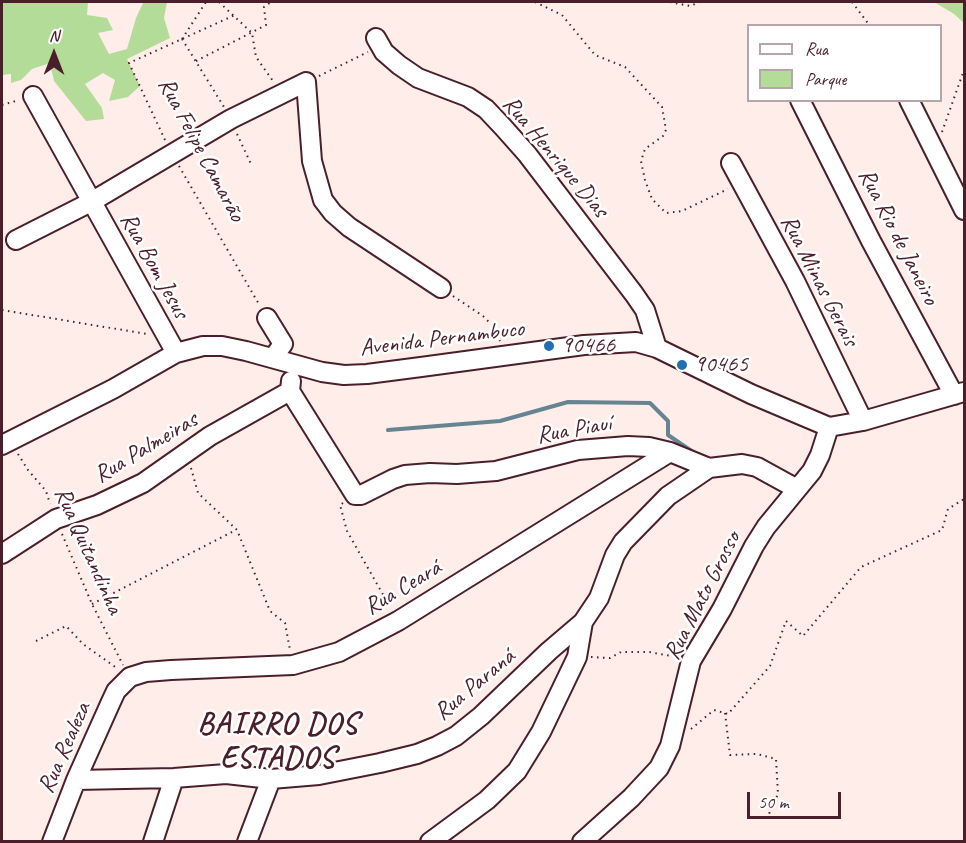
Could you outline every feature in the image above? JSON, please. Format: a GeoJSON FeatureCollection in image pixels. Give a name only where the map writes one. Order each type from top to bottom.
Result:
{"type":"FeatureCollection","features":[{"type":"Feature","properties":{"kind":"street","name":"Rua Henrique Dias"},"geometry":{"type":"LineString","coordinates":[[378,42],[384,52],[418,78],[468,97],[492,115],[527,154],[634,294],[645,310],[657,348]]}},
{"type":"Feature","properties":{"kind":"street"},"geometry":{"type":"LineString","coordinates":[[16,240],[91,202],[231,119],[306,82],[312,161],[323,200],[333,213],[349,227],[441,288]]}},
{"type":"Feature","properties":{"kind":"street","name":"Rua Bom Jesus"},"geometry":{"type":"LineString","coordinates":[[33,96],[171,345]]}},
{"type":"Feature","properties":{"kind":"street","name":"Rua Rio de Janeiro"},"geometry":{"type":"LineString","coordinates":[[801,102],[872,241],[959,394]]}},
{"type":"Feature","properties":{"kind":"street"},"geometry":{"type":"LineString","coordinates":[[910,102],[964,210]]}},
{"type":"Feature","properties":{"kind":"street","name":"Rua Minas Gerais"},"geometry":{"type":"LineString","coordinates":[[730,163],[795,282],[863,421]]}},
{"type":"Feature","properties":{"kind":"street"},"geometry":{"type":"LineString","coordinates":[[267,318],[283,344],[273,358]]}},
{"type":"Feature","properties":{"kind":"street","name":"Avenida Pernambuco"},"geometry":{"type":"LineString","coordinates":[[6,443],[113,389],[171,345],[222,346],[322,372],[344,375],[613,342],[636,342],[657,348],[751,394],[829,427]]}},
{"type":"Feature","properties":{"kind":"street"},"geometry":{"type":"LineString","coordinates":[[292,364],[290,391],[355,495]]}},
{"type":"Feature","properties":{"kind":"street","name":"Rua Palmeiras"},"geometry":{"type":"LineString","coordinates":[[2,554],[56,519],[119,495],[143,483],[188,454],[210,436],[290,391]]}},
{"type":"Feature","properties":{"kind":"street"},"geometry":{"type":"LineString","coordinates":[[829,427],[863,421],[959,394]]}},
{"type":"Feature","properties":{"kind":"street","name":"Rua Mato Grosso"},"geometry":{"type":"LineString","coordinates":[[582,842],[659,768],[670,746],[691,661],[766,527],[812,471],[829,427]]}},
{"type":"Feature","properties":{"kind":"street","name":"Rua Piauí"},"geometry":{"type":"LineString","coordinates":[[355,495],[361,495],[405,475],[496,471],[578,450],[627,446],[649,447],[670,452],[709,468],[742,464],[757,467],[797,489]]}},
{"type":"Feature","properties":{"kind":"street","name":"Rua Ceará"},"geometry":{"type":"LineString","coordinates":[[130,677],[146,672],[293,665],[339,652],[398,621],[670,452]]}},
{"type":"Feature","properties":{"kind":"street","name":"Rua Paraná"},"geometry":{"type":"LineString","coordinates":[[76,780],[174,778],[226,774],[271,779],[329,773],[417,754],[437,746],[456,736],[481,716],[583,622],[598,598],[615,555],[623,542],[668,496],[709,468]]}},
{"type":"Feature","properties":{"kind":"street"},"geometry":{"type":"LineString","coordinates":[[430,842],[487,800],[517,771],[541,732],[577,657],[583,622]]}},
{"type":"Feature","properties":{"kind":"street","name":"Rua Realeza"},"geometry":{"type":"LineString","coordinates":[[52,842],[76,780],[116,692],[130,677]]}},
{"type":"Feature","properties":{"kind":"street"},"geometry":{"type":"LineString","coordinates":[[153,842],[174,778]]}},
{"type":"Feature","properties":{"kind":"street"},"geometry":{"type":"LineString","coordinates":[[248,842],[271,779]]}},
{"type":"Feature","properties":{"kind":"path"},"geometry":{"type":"LineString","coordinates":[[206,2],[182,39],[214,92]]}},
{"type":"Feature","properties":{"kind":"path"},"geometry":{"type":"LineString","coordinates":[[219,2],[252,33],[256,57],[282,93]]}},
{"type":"Feature","properties":{"kind":"path"},"geometry":{"type":"LineString","coordinates":[[196,61],[266,25],[264,8],[271,2]]}},
{"type":"Feature","properties":{"kind":"path"},"geometry":{"type":"LineString","coordinates":[[535,2],[562,15],[595,55],[625,67],[662,107],[666,130],[663,136],[645,149],[641,161],[652,199],[666,213],[682,212],[740,183]]}},
{"type":"Feature","properties":{"kind":"path"},"geometry":{"type":"LineString","coordinates":[[670,2],[690,6],[700,2]]}},
{"type":"Feature","properties":{"kind":"path"},"geometry":{"type":"LineString","coordinates":[[852,2],[868,24]]}},
{"type":"Feature","properties":{"kind":"path","name":"Rua Felipe Camarão"},"geometry":{"type":"LineString","coordinates":[[235,15],[129,63],[172,153],[267,318]]}},
{"type":"Feature","properties":{"kind":"path"},"geometry":{"type":"LineString","coordinates":[[306,82],[378,42]]}},
{"type":"Feature","properties":{"kind":"path"},"geometry":{"type":"LineString","coordinates":[[934,151],[964,70]]}},
{"type":"Feature","properties":{"kind":"path"},"geometry":{"type":"LineString","coordinates":[[2,105],[33,96]]}},
{"type":"Feature","properties":{"kind":"path"},"geometry":{"type":"LineString","coordinates":[[441,288],[483,316],[494,327],[507,355]]}},
{"type":"Feature","properties":{"kind":"path"},"geometry":{"type":"LineString","coordinates":[[2,310],[171,345]]}},
{"type":"Feature","properties":{"kind":"path","name":"Rua Quitandinha"},"geometry":{"type":"LineString","coordinates":[[6,443],[46,492],[92,604],[130,677]]}},
{"type":"Feature","properties":{"kind":"path"},"geometry":{"type":"LineString","coordinates":[[188,454],[198,493],[237,530],[270,611],[285,623],[293,665]]}},
{"type":"Feature","properties":{"kind":"path"},"geometry":{"type":"LineString","coordinates":[[355,495],[340,505],[347,531],[398,621]]}},
{"type":"Feature","properties":{"kind":"path"},"geometry":{"type":"LineString","coordinates":[[670,746],[714,710],[728,714],[770,666],[786,621],[803,636],[861,567],[942,530],[948,509],[964,499]]}},
{"type":"Feature","properties":{"kind":"path"},"geometry":{"type":"LineString","coordinates":[[92,604],[237,530]]}},
{"type":"Feature","properties":{"kind":"path"},"geometry":{"type":"LineString","coordinates":[[36,641],[66,626],[83,644],[130,677]]}},
{"type":"Feature","properties":{"kind":"path"},"geometry":{"type":"LineString","coordinates":[[577,657],[610,658],[621,652],[649,652],[691,661]]}},
{"type":"Feature","properties":{"kind":"path"},"geometry":{"type":"LineString","coordinates":[[725,713],[730,755],[757,754],[776,759],[778,794],[768,816]]}},
{"type":"Feature","properties":{"kind":"green space"},"geometry":{"type":"Polygon","coordinates":[[[2,2],[88,2],[87,15],[107,18],[113,30],[98,33],[109,54],[127,49],[143,3],[167,2],[164,18],[170,38],[127,59],[140,86],[128,97],[109,101],[115,80],[103,73],[85,84],[102,108],[104,119],[86,121],[54,81],[50,63],[32,69],[21,80],[11,83],[11,74],[2,75],[2,2]]]}},
{"type":"Feature","properties":{"kind":"green space"},"geometry":{"type":"Polygon","coordinates":[[[934,2],[964,2],[964,23],[954,14],[934,2]]]}},
{"type":"Feature","properties":{"kind":"waterway"},"geometry":{"type":"LineString","coordinates":[[388,430],[500,421],[568,402],[650,403],[668,421],[668,435],[693,452]]}},
{"type":"Feature","properties":{"kind":"place","name":"90466"},"geometry":{"type":"Point","coordinates":[549,346]}},
{"type":"Feature","properties":{"kind":"place","name":"90465"},"geometry":{"type":"Point","coordinates":[682,365]}},
{"type":"Feature","properties":{"kind":"district","name":"BAIRRO DOS ESTADOS"},"geometry":{"type":"Point","coordinates":[278,742]}}]}
